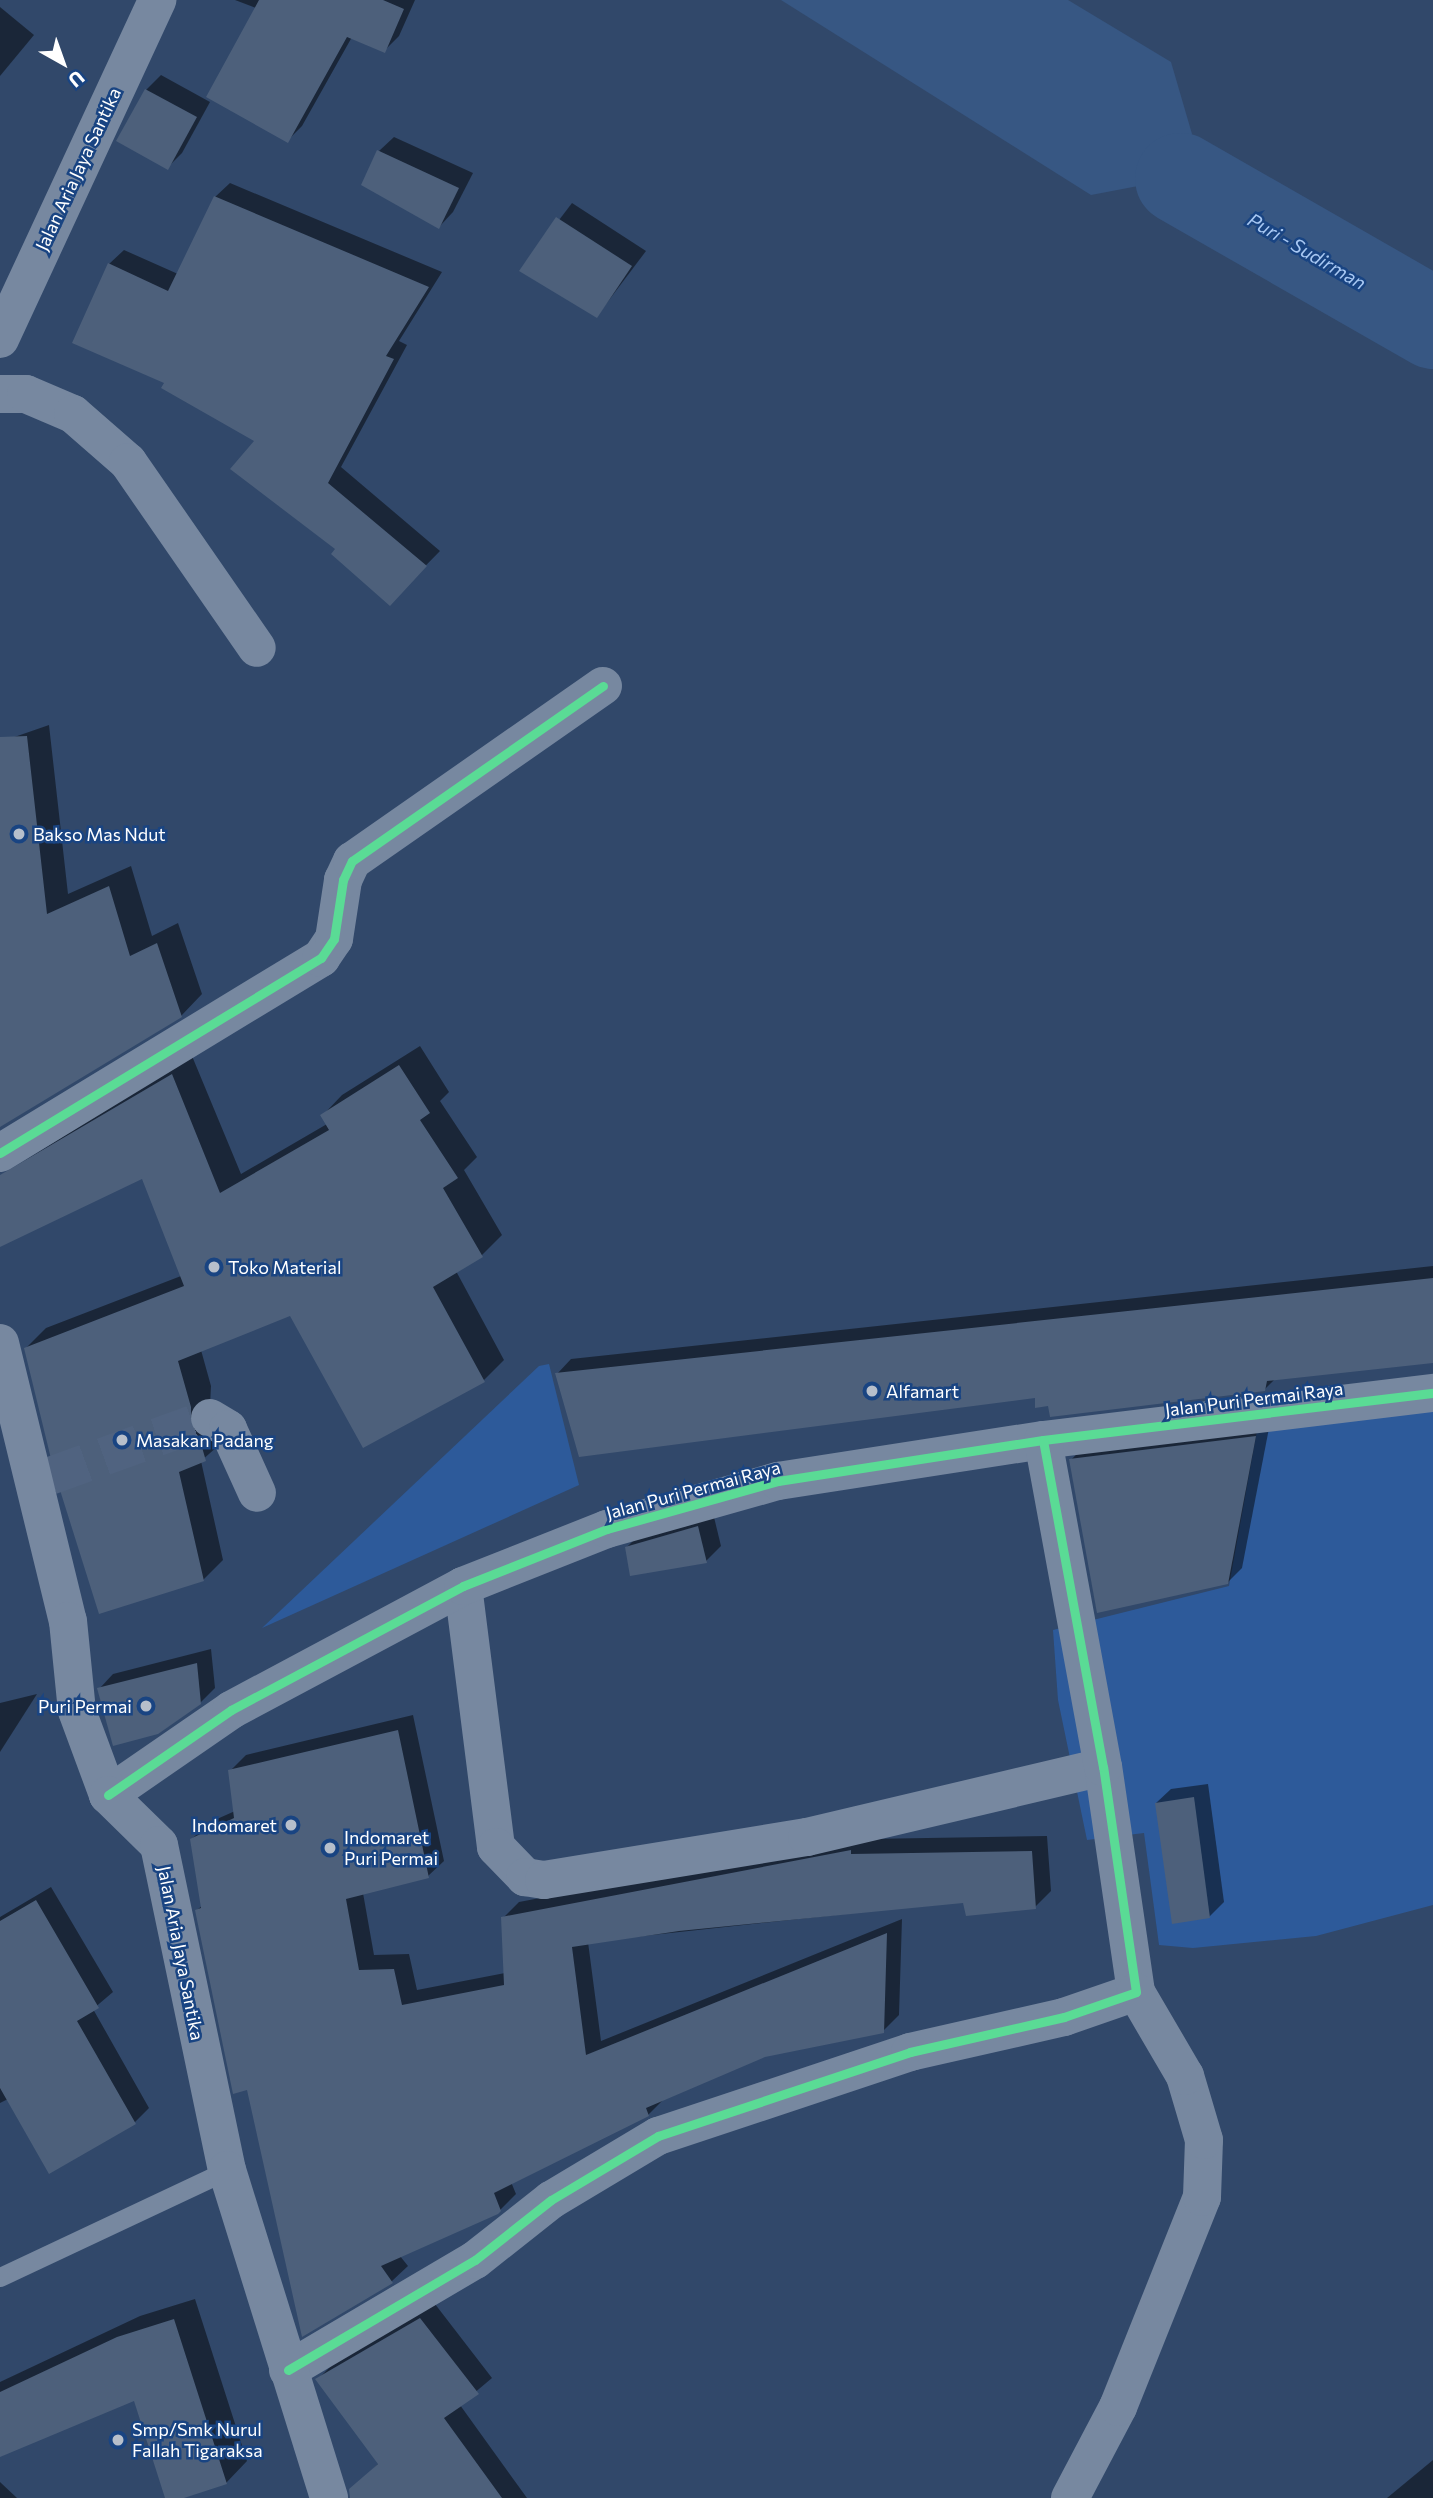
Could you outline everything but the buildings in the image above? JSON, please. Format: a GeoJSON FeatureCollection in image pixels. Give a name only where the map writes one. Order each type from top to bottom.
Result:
{"type":"FeatureCollection","features":[{"type":"Feature","properties":{"kind":"street","name":"Jalan Aria Jaya Santika"},"geometry":{"type":"LineString","coordinates":[[0,339],[158,0]]}},
{"type":"Feature","properties":{"kind":"street"},"geometry":{"type":"LineString","coordinates":[[0,394],[26,394],[73,414],[128,462],[257,648]]}},
{"type":"Feature","properties":{"kind":"street"},"geometry":{"type":"LineString","coordinates":[[0,1153],[321,958],[334,939],[343,880],[352,861],[603,686]]}},
{"type":"Feature","properties":{"kind":"street","name":"Jalan Aria Jaya Santika"},"geometry":{"type":"LineString","coordinates":[[0,1343],[42,1479],[68,1621],[77,1711],[108,1795],[159,1845],[227,2170],[329,2498]]}},
{"type":"Feature","properties":{"kind":"street","name":"Jalan Puri Permai Raya"},"geometry":{"type":"LineString","coordinates":[[108,1795],[231,1710],[463,1586],[607,1529],[778,1481],[1043,1440],[1433,1394]]}},
{"type":"Feature","properties":{"kind":"street"},"geometry":{"type":"LineString","coordinates":[[210,1418],[228,1429],[257,1493]]}},
{"type":"Feature","properties":{"kind":"street"},"geometry":{"type":"LineString","coordinates":[[1043,1440],[1103,1767],[1136,1992],[1185,2076],[1204,2140],[1202,2197],[1118,2407],[1070,2498]]}},
{"type":"Feature","properties":{"kind":"street"},"geometry":{"type":"LineString","coordinates":[[463,1586],[496,1847],[525,1877],[544,1880],[807,1837],[1103,1767]]}},
{"type":"Feature","properties":{"kind":"street"},"geometry":{"type":"LineString","coordinates":[[288,2370],[475,2260],[551,2200],[658,2136],[910,2052],[1064,2017],[1136,1992]]}},
{"type":"Feature","properties":{"kind":"lane"},"geometry":{"type":"LineString","coordinates":[[0,2277],[227,2170]]}},
{"type":"Feature","properties":{"kind":"shaded area"},"geometry":{"type":"Polygon","coordinates":[[[781,0],[1068,0],[1171,62],[1192,134],[1180,178],[1091,195],[781,0]]]}},
{"type":"Feature","properties":{"kind":"shaded area"},"geometry":{"type":"Polygon","coordinates":[[[549,1364],[579,1485],[262,1628],[539,1366],[549,1364]]]}},
{"type":"Feature","properties":{"kind":"shaded area"},"geometry":{"type":"Polygon","coordinates":[[[1433,1395],[1433,1905],[1316,1936],[1193,1948],[1159,1945],[1144,1833],[1087,1840],[1058,1700],[1053,1630],[1229,1586],[1260,1414],[1433,1395]]]}},
{"type":"Feature","properties":{"kind":"waterway","name":"Puri - Sudirman"},"geometry":{"type":"LineString","coordinates":[[1180,178],[1433,323]]}},
{"type":"Feature","properties":{"kind":"tunnel"},"geometry":{"type":"LineString","coordinates":[[50,1476],[210,1418]]}},
{"type":"Feature","properties":{"kind":"cycle path"},"geometry":{"type":"LineString","coordinates":[[0,1153],[321,958],[334,939],[343,880],[352,861],[603,686]]}},
{"type":"Feature","properties":{"kind":"cycle path"},"geometry":{"type":"LineString","coordinates":[[108,1795],[231,1710],[463,1586],[607,1529],[778,1481],[1043,1440],[1433,1393]]}},
{"type":"Feature","properties":{"kind":"cycle path"},"geometry":{"type":"LineString","coordinates":[[288,2370],[475,2260],[551,2200],[658,2136],[910,2052],[1064,2017],[1136,1992],[1103,1767],[1043,1440]]}},
{"type":"Feature","properties":{"kind":"place","name":"Bakso Mas Ndut"},"geometry":{"type":"Point","coordinates":[19,834]}},
{"type":"Feature","properties":{"kind":"place","name":"Toko Material"},"geometry":{"type":"Point","coordinates":[214,1267]}},
{"type":"Feature","properties":{"kind":"place","name":"Alfamart"},"geometry":{"type":"Point","coordinates":[872,1391]}},
{"type":"Feature","properties":{"kind":"place","name":"Masakan Padang"},"geometry":{"type":"Point","coordinates":[122,1440]}},
{"type":"Feature","properties":{"kind":"place","name":"Puri Permai"},"geometry":{"type":"Point","coordinates":[146,1706]}},
{"type":"Feature","properties":{"kind":"place","name":"Indomaret"},"geometry":{"type":"Point","coordinates":[291,1825]}},
{"type":"Feature","properties":{"kind":"place","name":"Indomaret Puri Permai"},"geometry":{"type":"Point","coordinates":[330,1848]}},
{"type":"Feature","properties":{"kind":"place","name":"Smp/Smk Nurul Fallah Tigaraksa"},"geometry":{"type":"Point","coordinates":[118,2440]}}]}
